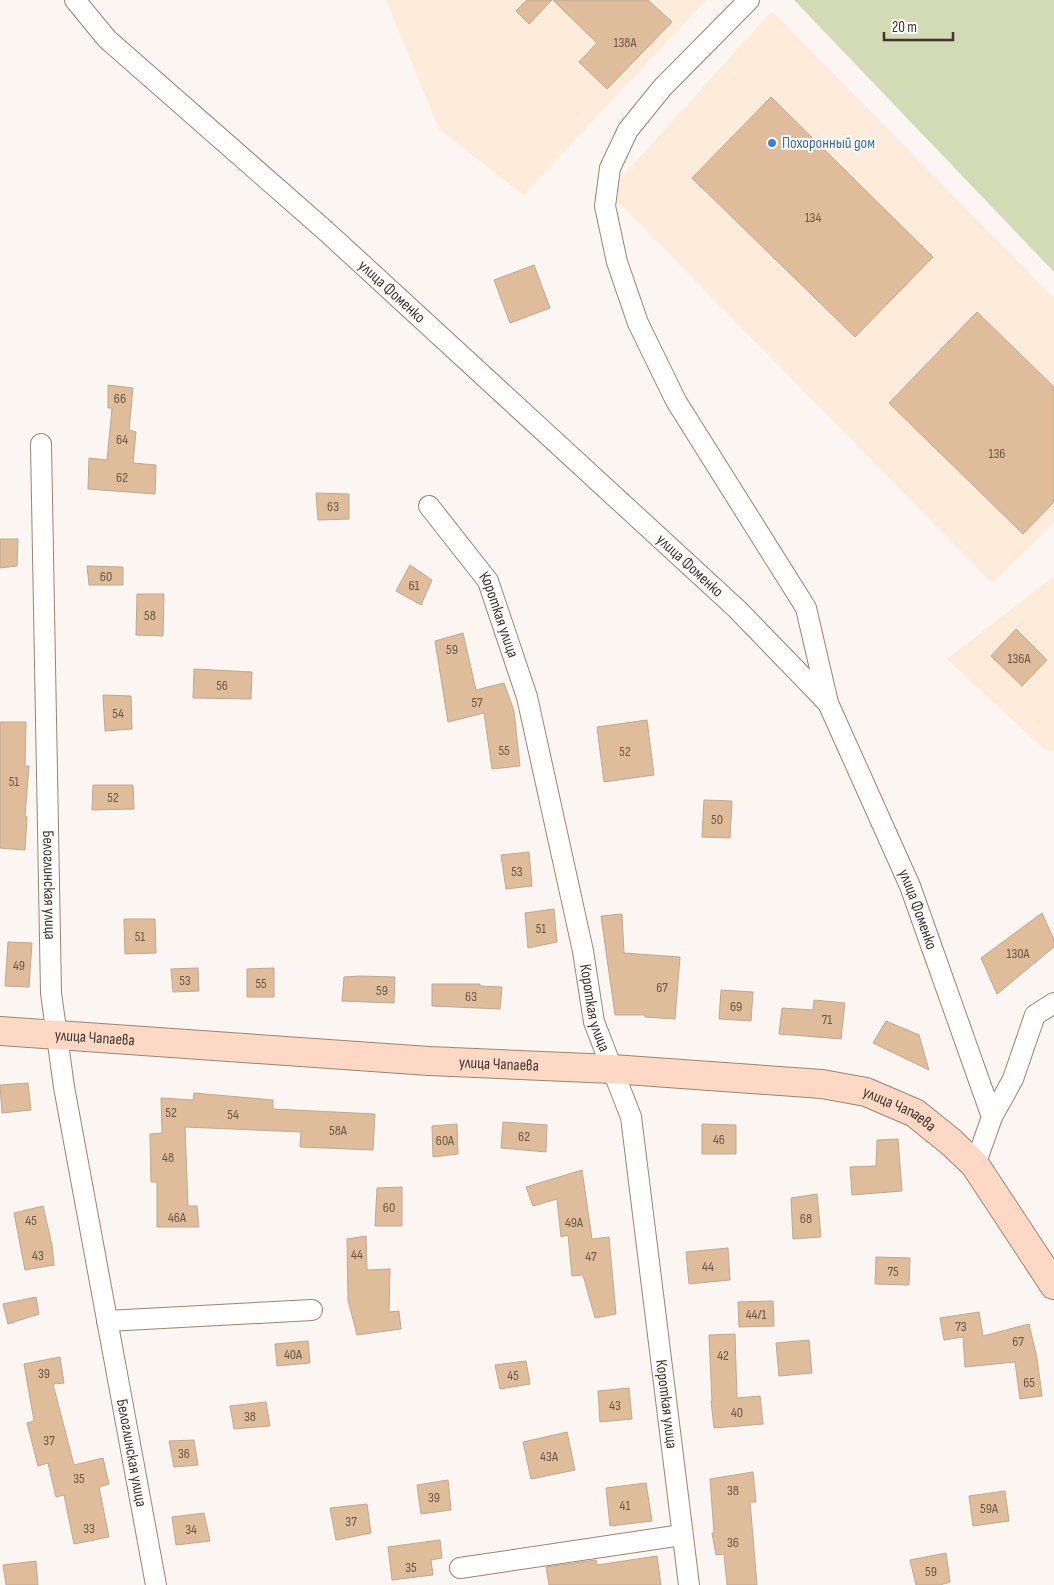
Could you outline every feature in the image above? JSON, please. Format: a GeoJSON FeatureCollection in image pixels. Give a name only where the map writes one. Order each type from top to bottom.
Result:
{"type":"FeatureCollection","features":[{"type":"Feature","properties":{"kind":"main road","name":"улица Чапаева"},"geometry":{"type":"LineString","coordinates":[[0,1031],[429,1061],[612,1069],[822,1084],[866,1092],[915,1113],[951,1142],[975,1165]]}},
{"type":"Feature","properties":{"kind":"main road"},"geometry":{"type":"LineString","coordinates":[[975,1165],[1051,1275]]}},
{"type":"Feature","properties":{"kind":"street","name":"улица Фоменко"},"geometry":{"type":"LineString","coordinates":[[75,0],[107,39],[334,238],[708,582],[737,609],[828,703],[910,886],[992,1117]]}},
{"type":"Feature","properties":{"kind":"street"},"geometry":{"type":"LineString","coordinates":[[749,0],[662,88],[628,130],[610,168],[605,206],[617,262],[638,323],[676,401],[806,608],[828,703]]}},
{"type":"Feature","properties":{"kind":"street","name":"Белоглинская улица"},"geometry":{"type":"LineString","coordinates":[[41,444],[51,993],[64,1088],[156,1585]]}},
{"type":"Feature","properties":{"kind":"street","name":"Короткая улица"},"geometry":{"type":"LineString","coordinates":[[429,506],[488,581],[527,697],[582,951],[594,1022],[631,1117],[689,1585]]}},
{"type":"Feature","properties":{"kind":"street"},"geometry":{"type":"LineString","coordinates":[[975,1165],[992,1117],[1013,1079],[1035,1015],[1054,1003]]}},
{"type":"Feature","properties":{"kind":"street"},"geometry":{"type":"LineString","coordinates":[[107,1321],[312,1310]]}},
{"type":"Feature","properties":{"kind":"street"},"geometry":{"type":"LineString","coordinates":[[460,1568],[682,1535]]}},
{"type":"Feature","properties":{"kind":"shaded area"},"geometry":{"type":"Polygon","coordinates":[[[386,0],[706,0],[523,195],[439,129],[386,0]]]}},
{"type":"Feature","properties":{"kind":"shaded area"},"geometry":{"type":"Polygon","coordinates":[[[772,11],[1054,298],[1054,523],[992,583],[608,192],[772,11]]]}},
{"type":"Feature","properties":{"kind":"shaded area"},"geometry":{"type":"Polygon","coordinates":[[[1054,576],[1054,752],[1045,750],[947,659],[1054,576]]]}},
{"type":"Feature","properties":{"kind":"green space"},"geometry":{"type":"Polygon","coordinates":[[[794,0],[1054,0],[1054,272],[794,0]]]}},
{"type":"Feature","properties":{"kind":"building"},"geometry":{"type":"Polygon","coordinates":[[[527,0],[552,0],[529,24],[516,11],[527,0]]]}},
{"type":"Feature","properties":{"kind":"building"},"geometry":{"type":"Polygon","coordinates":[[[553,0],[648,0],[672,22],[607,89],[579,62],[597,43],[553,0]]]}},
{"type":"Feature","properties":{"kind":"building"},"geometry":{"type":"Polygon","coordinates":[[[771,97],[933,257],[855,337],[692,178],[771,97]]]}},
{"type":"Feature","properties":{"kind":"building"},"geometry":{"type":"Polygon","coordinates":[[[534,265],[550,308],[510,323],[494,280],[534,265]]]}},
{"type":"Feature","properties":{"kind":"building"},"geometry":{"type":"Polygon","coordinates":[[[977,312],[1054,387],[1054,502],[1023,534],[889,403],[977,312]]]}},
{"type":"Feature","properties":{"kind":"building"},"geometry":{"type":"Polygon","coordinates":[[[108,385],[133,388],[129,430],[136,432],[133,463],[156,465],[155,494],[88,489],[89,458],[107,460],[112,408],[108,408],[108,385]]]}},
{"type":"Feature","properties":{"kind":"building"},"geometry":{"type":"Polygon","coordinates":[[[316,493],[349,494],[349,519],[318,520],[316,493]]]}},
{"type":"Feature","properties":{"kind":"building"},"geometry":{"type":"Polygon","coordinates":[[[0,539],[18,539],[17,566],[0,568],[0,539]]]}},
{"type":"Feature","properties":{"kind":"building"},"geometry":{"type":"Polygon","coordinates":[[[410,565],[432,580],[421,605],[396,591],[410,565]]]}},
{"type":"Feature","properties":{"kind":"building"},"geometry":{"type":"Polygon","coordinates":[[[87,566],[123,567],[123,585],[89,585],[87,566]]]}},
{"type":"Feature","properties":{"kind":"building"},"geometry":{"type":"Polygon","coordinates":[[[137,594],[164,594],[163,636],[136,635],[137,594]]]}},
{"type":"Feature","properties":{"kind":"building"},"geometry":{"type":"Polygon","coordinates":[[[1016,629],[1047,660],[1022,686],[991,656],[1016,629]]]}},
{"type":"Feature","properties":{"kind":"building"},"geometry":{"type":"Polygon","coordinates":[[[463,633],[476,690],[504,683],[514,711],[520,766],[492,769],[484,713],[448,722],[435,641],[463,633]]]}},
{"type":"Feature","properties":{"kind":"building"},"geometry":{"type":"Polygon","coordinates":[[[194,669],[252,672],[251,699],[193,698],[194,669]]]}},
{"type":"Feature","properties":{"kind":"building"},"geometry":{"type":"Polygon","coordinates":[[[103,695],[131,696],[132,729],[105,731],[103,695]]]}},
{"type":"Feature","properties":{"kind":"building"},"geometry":{"type":"Polygon","coordinates":[[[647,720],[654,775],[604,782],[597,727],[647,720]]]}},
{"type":"Feature","properties":{"kind":"building"},"geometry":{"type":"Polygon","coordinates":[[[0,722],[26,722],[25,766],[29,766],[25,816],[27,817],[25,850],[0,848],[0,722]]]}},
{"type":"Feature","properties":{"kind":"building"},"geometry":{"type":"Polygon","coordinates":[[[93,785],[133,785],[134,809],[92,810],[93,785]]]}},
{"type":"Feature","properties":{"kind":"building"},"geometry":{"type":"Polygon","coordinates":[[[704,800],[732,801],[730,838],[702,837],[704,800]]]}},
{"type":"Feature","properties":{"kind":"building"},"geometry":{"type":"Polygon","coordinates":[[[529,852],[532,886],[506,889],[501,855],[529,852]]]}},
{"type":"Feature","properties":{"kind":"building"},"geometry":{"type":"Polygon","coordinates":[[[554,909],[557,942],[528,948],[525,913],[554,909]]]}},
{"type":"Feature","properties":{"kind":"building"},"geometry":{"type":"Polygon","coordinates":[[[1042,913],[1054,940],[1054,947],[997,994],[981,958],[1042,913]]]}},
{"type":"Feature","properties":{"kind":"building"},"geometry":{"type":"Polygon","coordinates":[[[622,914],[624,953],[680,957],[675,1019],[645,1017],[645,1015],[615,1015],[601,916],[622,914]]]}},
{"type":"Feature","properties":{"kind":"building"},"geometry":{"type":"Polygon","coordinates":[[[124,919],[155,919],[156,953],[125,954],[124,919]]]}},
{"type":"Feature","properties":{"kind":"building"},"geometry":{"type":"Polygon","coordinates":[[[8,942],[32,943],[29,987],[5,986],[8,942]]]}},
{"type":"Feature","properties":{"kind":"building"},"geometry":{"type":"Polygon","coordinates":[[[198,968],[199,991],[173,992],[171,969],[198,968]]]}},
{"type":"Feature","properties":{"kind":"building"},"geometry":{"type":"Polygon","coordinates":[[[274,968],[274,997],[247,997],[247,969],[274,968]]]}},
{"type":"Feature","properties":{"kind":"building"},"geometry":{"type":"Polygon","coordinates":[[[344,977],[395,977],[394,1003],[342,1001],[344,977]]]}},
{"type":"Feature","properties":{"kind":"building"},"geometry":{"type":"Polygon","coordinates":[[[432,984],[480,984],[480,986],[502,987],[500,1009],[432,1006],[432,984]]]}},
{"type":"Feature","properties":{"kind":"building"},"geometry":{"type":"Polygon","coordinates":[[[721,990],[753,992],[751,1021],[719,1019],[721,990]]]}},
{"type":"Feature","properties":{"kind":"building"},"geometry":{"type":"Polygon","coordinates":[[[814,1000],[845,1003],[841,1039],[779,1034],[782,1008],[813,1010],[814,1000]]]}},
{"type":"Feature","properties":{"kind":"building"},"geometry":{"type":"Polygon","coordinates":[[[886,1021],[919,1035],[929,1070],[873,1043],[886,1021]]]}},
{"type":"Feature","properties":{"kind":"building"},"geometry":{"type":"Polygon","coordinates":[[[28,1083],[31,1110],[2,1113],[0,1085],[28,1083]]]}},
{"type":"Feature","properties":{"kind":"building"},"geometry":{"type":"Polygon","coordinates":[[[194,1093],[273,1100],[273,1109],[375,1114],[373,1150],[300,1147],[301,1132],[185,1127],[188,1206],[197,1206],[199,1227],[157,1227],[157,1182],[151,1182],[150,1134],[162,1133],[161,1098],[193,1100],[194,1093]]]}},
{"type":"Feature","properties":{"kind":"building"},"geometry":{"type":"Polygon","coordinates":[[[503,1122],[547,1125],[546,1152],[501,1148],[503,1122]]]}},
{"type":"Feature","properties":{"kind":"building"},"geometry":{"type":"Polygon","coordinates":[[[457,1124],[458,1154],[433,1157],[432,1126],[457,1124]]]}},
{"type":"Feature","properties":{"kind":"building"},"geometry":{"type":"Polygon","coordinates":[[[702,1124],[736,1125],[736,1154],[702,1154],[702,1124]]]}},
{"type":"Feature","properties":{"kind":"building"},"geometry":{"type":"Polygon","coordinates":[[[898,1139],[902,1191],[852,1195],[850,1167],[876,1166],[877,1140],[898,1139]]]}},
{"type":"Feature","properties":{"kind":"building"},"geometry":{"type":"Polygon","coordinates":[[[582,1170],[592,1239],[609,1237],[616,1314],[595,1318],[583,1275],[572,1276],[568,1235],[561,1237],[557,1199],[533,1206],[526,1187],[582,1170]]]}},
{"type":"Feature","properties":{"kind":"building"},"geometry":{"type":"Polygon","coordinates":[[[402,1187],[402,1226],[375,1226],[377,1188],[402,1187]]]}},
{"type":"Feature","properties":{"kind":"building"},"geometry":{"type":"Polygon","coordinates":[[[817,1194],[821,1237],[793,1239],[791,1198],[817,1194]]]}},
{"type":"Feature","properties":{"kind":"building"},"geometry":{"type":"Polygon","coordinates":[[[43,1206],[52,1245],[54,1265],[25,1270],[14,1213],[43,1206]]]}},
{"type":"Feature","properties":{"kind":"building"},"geometry":{"type":"Polygon","coordinates":[[[366,1236],[367,1270],[390,1269],[389,1312],[399,1311],[401,1329],[357,1335],[348,1300],[347,1239],[366,1236]]]}},
{"type":"Feature","properties":{"kind":"building"},"geometry":{"type":"Polygon","coordinates":[[[728,1248],[730,1280],[689,1284],[686,1252],[728,1248]]]}},
{"type":"Feature","properties":{"kind":"building"},"geometry":{"type":"Polygon","coordinates":[[[876,1257],[910,1258],[909,1285],[875,1284],[876,1257]]]}},
{"type":"Feature","properties":{"kind":"building"},"geometry":{"type":"Polygon","coordinates":[[[36,1297],[39,1314],[8,1324],[3,1304],[36,1297]]]}},
{"type":"Feature","properties":{"kind":"building"},"geometry":{"type":"Polygon","coordinates":[[[773,1301],[774,1326],[739,1327],[738,1302],[773,1301]]]}},
{"type":"Feature","properties":{"kind":"building"},"geometry":{"type":"Polygon","coordinates":[[[979,1312],[983,1336],[1029,1324],[1037,1358],[1042,1396],[1020,1399],[1015,1362],[965,1367],[963,1337],[944,1340],[940,1318],[979,1312]]]}},
{"type":"Feature","properties":{"kind":"building"},"geometry":{"type":"Polygon","coordinates":[[[735,1334],[737,1398],[760,1396],[763,1424],[714,1428],[711,1401],[709,1335],[735,1334]]]}},
{"type":"Feature","properties":{"kind":"building"},"geometry":{"type":"Polygon","coordinates":[[[809,1340],[812,1373],[779,1376],[776,1343],[809,1340]]]}},
{"type":"Feature","properties":{"kind":"building"},"geometry":{"type":"Polygon","coordinates":[[[308,1341],[310,1363],[277,1366],[275,1344],[308,1341]]]}},
{"type":"Feature","properties":{"kind":"building"},"geometry":{"type":"Polygon","coordinates":[[[60,1357],[64,1383],[53,1384],[74,1465],[103,1458],[109,1484],[99,1487],[109,1537],[74,1544],[64,1495],[56,1497],[48,1463],[38,1466],[27,1423],[34,1421],[24,1364],[60,1357]]]}},
{"type":"Feature","properties":{"kind":"building"},"geometry":{"type":"Polygon","coordinates":[[[526,1361],[530,1384],[500,1389],[495,1365],[526,1361]]]}},
{"type":"Feature","properties":{"kind":"building"},"geometry":{"type":"Polygon","coordinates":[[[629,1388],[632,1419],[600,1422],[598,1391],[629,1388]]]}},
{"type":"Feature","properties":{"kind":"building"},"geometry":{"type":"Polygon","coordinates":[[[266,1402],[270,1426],[234,1429],[230,1406],[266,1402]]]}},
{"type":"Feature","properties":{"kind":"building"},"geometry":{"type":"Polygon","coordinates":[[[567,1432],[575,1470],[531,1479],[523,1442],[567,1432]]]}},
{"type":"Feature","properties":{"kind":"building"},"geometry":{"type":"Polygon","coordinates":[[[194,1440],[198,1465],[174,1467],[169,1441],[194,1440]]]}},
{"type":"Feature","properties":{"kind":"building"},"geometry":{"type":"Polygon","coordinates":[[[753,1472],[756,1502],[750,1502],[757,1585],[727,1585],[724,1554],[716,1555],[712,1533],[714,1533],[710,1479],[753,1472]]]}},
{"type":"Feature","properties":{"kind":"building"},"geometry":{"type":"Polygon","coordinates":[[[448,1480],[451,1510],[421,1514],[417,1485],[448,1480]]]}},
{"type":"Feature","properties":{"kind":"building"},"geometry":{"type":"Polygon","coordinates":[[[646,1483],[652,1521],[610,1526],[606,1488],[646,1483]]]}},
{"type":"Feature","properties":{"kind":"building"},"geometry":{"type":"Polygon","coordinates":[[[1005,1491],[1009,1521],[973,1526],[969,1496],[1005,1491]]]}},
{"type":"Feature","properties":{"kind":"building"},"geometry":{"type":"Polygon","coordinates":[[[367,1504],[371,1533],[336,1540],[330,1508],[367,1504]]]}},
{"type":"Feature","properties":{"kind":"building"},"geometry":{"type":"Polygon","coordinates":[[[204,1513],[210,1541],[176,1545],[172,1517],[204,1513]]]}},
{"type":"Feature","properties":{"kind":"building"},"geometry":{"type":"Polygon","coordinates":[[[440,1540],[442,1558],[431,1560],[433,1575],[392,1580],[388,1547],[440,1540]]]}},
{"type":"Feature","properties":{"kind":"building"},"geometry":{"type":"Polygon","coordinates":[[[946,1553],[950,1582],[940,1585],[916,1585],[910,1560],[946,1553]]]}},
{"type":"Feature","properties":{"kind":"building"},"geometry":{"type":"Polygon","coordinates":[[[657,1556],[661,1585],[549,1585],[546,1567],[596,1560],[597,1565],[657,1556]]]}},
{"type":"Feature","properties":{"kind":"building"},"geometry":{"type":"Polygon","coordinates":[[[36,1561],[38,1585],[6,1585],[3,1565],[36,1561]]]}},
{"type":"Feature","properties":{"kind":"place","name":"Похоронный дом"},"geometry":{"type":"Point","coordinates":[772,143]}}]}
